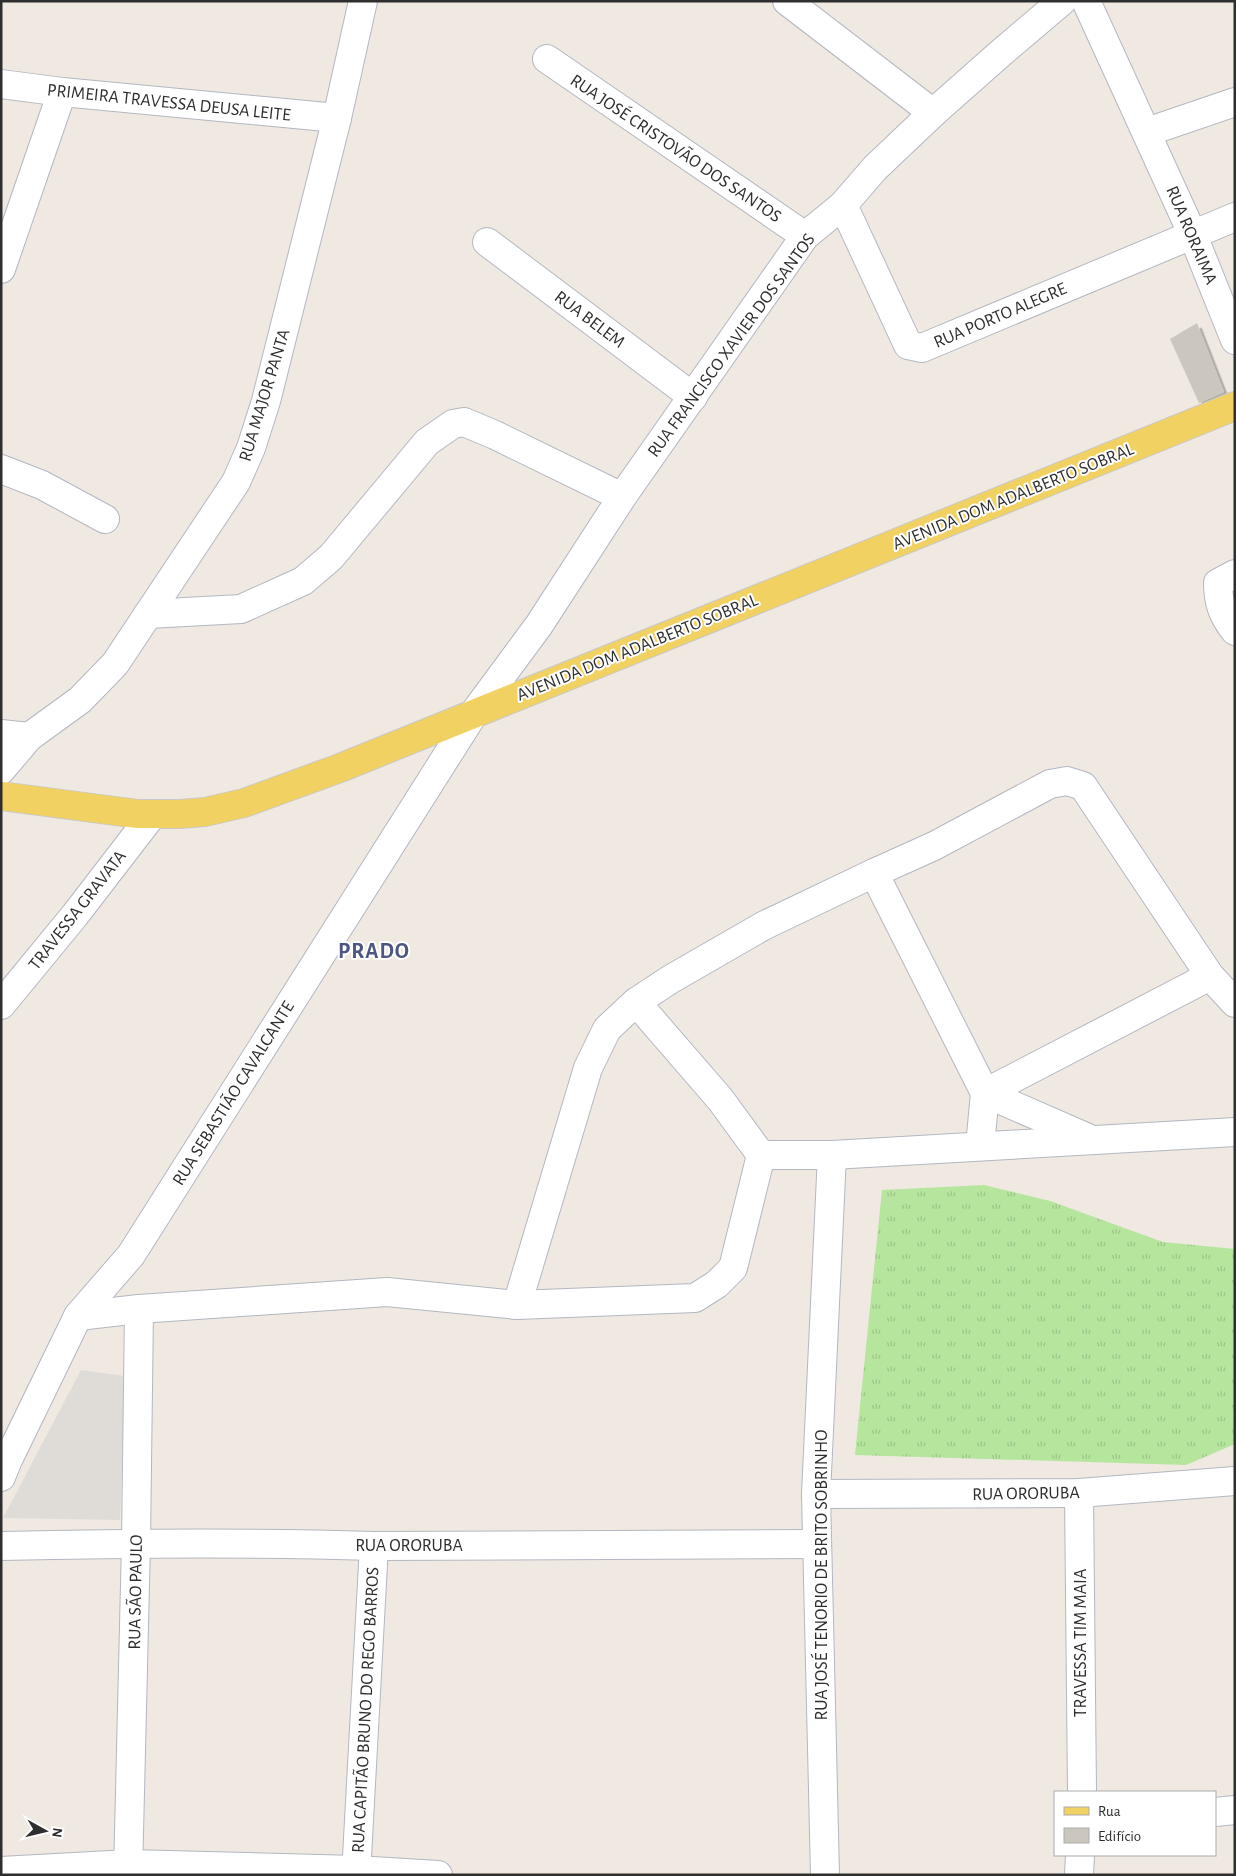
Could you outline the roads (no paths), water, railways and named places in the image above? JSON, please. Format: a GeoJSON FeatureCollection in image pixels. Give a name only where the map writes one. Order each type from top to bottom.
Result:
{"type":"FeatureCollection","features":[{"type":"Feature","properties":{"kind":"main road","name":"AVENIDA DOM ADALBERTO SOBRAL"},"geometry":{"type":"LineString","coordinates":[[13,798],[145,815],[205,812],[244,803],[340,768],[1235,406]]}},
{"type":"Feature","properties":{"kind":"street","name":"RUA MAJOR PANTA"},"geometry":{"type":"LineString","coordinates":[[1,770],[29,738],[80,700],[115,664],[236,482],[251,448],[266,401],[337,118],[363,1]]}},
{"type":"Feature","properties":{"kind":"street"},"geometry":{"type":"LineString","coordinates":[[787,1],[933,113]]}},
{"type":"Feature","properties":{"kind":"street","name":"RUA FRANCISCO XAVIER DOS SANTOS"},"geometry":{"type":"LineString","coordinates":[[474,713],[539,626],[622,496],[805,236],[842,205],[875,168],[933,113],[1062,1]]}},
{"type":"Feature","properties":{"kind":"street","name":"RUA RORAIMA"},"geometry":{"type":"LineString","coordinates":[[1086,1],[1192,233],[1235,340]]}},
{"type":"Feature","properties":{"kind":"street","name":"RUA JOSÉ CRISTOVÃO DOS SANTOS"},"geometry":{"type":"LineString","coordinates":[[547,59],[805,236]]}},
{"type":"Feature","properties":{"kind":"street","name":"PRIMEIRA TRAVESSA DEUSA LEITE"},"geometry":{"type":"LineString","coordinates":[[1,84],[62,92],[337,118]]}},
{"type":"Feature","properties":{"kind":"street"},"geometry":{"type":"LineString","coordinates":[[1,269],[62,92]]}},
{"type":"Feature","properties":{"kind":"street"},"geometry":{"type":"LineString","coordinates":[[1147,132],[1235,102]]}},
{"type":"Feature","properties":{"kind":"street","name":"RUA PORTO ALEGRE"},"geometry":{"type":"LineString","coordinates":[[842,205],[908,345],[922,348],[1192,233],[1235,217]]}},
{"type":"Feature","properties":{"kind":"street","name":"RUA BELEM"},"geometry":{"type":"LineString","coordinates":[[487,242],[693,397]]}},
{"type":"Feature","properties":{"kind":"street"},"geometry":{"type":"LineString","coordinates":[[148,614],[241,609],[303,581],[331,557],[427,442],[453,424],[464,422],[495,435],[622,496]]}},
{"type":"Feature","properties":{"kind":"street"},"geometry":{"type":"LineString","coordinates":[[1,469],[42,485],[105,519]]}},
{"type":"Feature","properties":{"kind":"street"},"geometry":{"type":"LineString","coordinates":[[1235,574],[1218,583],[1219,604],[1226,620],[1235,631]]}},
{"type":"Feature","properties":{"kind":"street","name":"RUA SEBASTIÃO CAVALCANTE"},"geometry":{"type":"LineString","coordinates":[[3,1467],[78,1316],[131,1255],[474,713]]}},
{"type":"Feature","properties":{"kind":"street"},"geometry":{"type":"LineString","coordinates":[[1,734],[29,738]]}},
{"type":"Feature","properties":{"kind":"street"},"geometry":{"type":"LineString","coordinates":[[517,1305],[588,1068],[607,1029],[636,1002],[671,979],[765,925],[934,846],[1050,784],[1067,781],[1083,786],[1210,976],[1235,1003]]}},
{"type":"Feature","properties":{"kind":"street","name":"TRAVESSA GRAVATA"},"geometry":{"type":"LineString","coordinates":[[1,1005],[75,915],[145,815]]}},
{"type":"Feature","properties":{"kind":"street"},"geometry":{"type":"LineString","coordinates":[[874,873],[985,1093],[980,1146]]}},
{"type":"Feature","properties":{"kind":"street"},"geometry":{"type":"LineString","coordinates":[[985,1093],[1210,976]]}},
{"type":"Feature","properties":{"kind":"street"},"geometry":{"type":"LineString","coordinates":[[636,1002],[720,1099],[761,1155]]}},
{"type":"Feature","properties":{"kind":"street"},"geometry":{"type":"LineString","coordinates":[[985,1093],[1092,1140]]}},
{"type":"Feature","properties":{"kind":"street"},"geometry":{"type":"LineString","coordinates":[[761,1155],[832,1155],[1235,1132]]}},
{"type":"Feature","properties":{"kind":"street"},"geometry":{"type":"LineString","coordinates":[[78,1316],[139,1309],[387,1292],[517,1305],[695,1298],[717,1284],[733,1268],[761,1155]]}},
{"type":"Feature","properties":{"kind":"street","name":"RUA JOSÉ TENORIO DE BRITO SOBRINHO"},"geometry":{"type":"LineString","coordinates":[[825,1875],[816,1494],[832,1155]]}},
{"type":"Feature","properties":{"kind":"street","name":"RUA SÃO PAULO"},"geometry":{"type":"LineString","coordinates":[[128,1869],[136,1543],[139,1309]]}},
{"type":"Feature","properties":{"kind":"street","name":"RUA ORORUBA"},"geometry":{"type":"LineString","coordinates":[[816,1494],[1079,1493],[1235,1481]]}},
{"type":"Feature","properties":{"kind":"street","name":"TRAVESSA TIM MAIA"},"geometry":{"type":"LineString","coordinates":[[1079,1493],[1082,1791]]}},
{"type":"Feature","properties":{"kind":"street","name":"RUA ORORUBA"},"geometry":{"type":"LineString","coordinates":[[1,1546],[136,1543],[374,1546],[817,1544]]}},
{"type":"Feature","properties":{"kind":"street","name":"RUA CAPITÃO BRUNO DO REGO BARROS"},"geometry":{"type":"LineString","coordinates":[[356,1872],[374,1546]]}},
{"type":"Feature","properties":{"kind":"street"},"geometry":{"type":"LineString","coordinates":[[1216,1812],[1235,1810]]}},
{"type":"Feature","properties":{"kind":"street"},"geometry":{"type":"LineString","coordinates":[[1079,1875],[1080,1856]]}},
{"type":"Feature","properties":{"kind":"street"},"geometry":{"type":"LineString","coordinates":[[1,1871],[128,1869],[438,1875]]}},
{"type":"Feature","properties":{"kind":"district","name":"PRADO"},"geometry":{"type":"Point","coordinates":[374,950]}}]}
